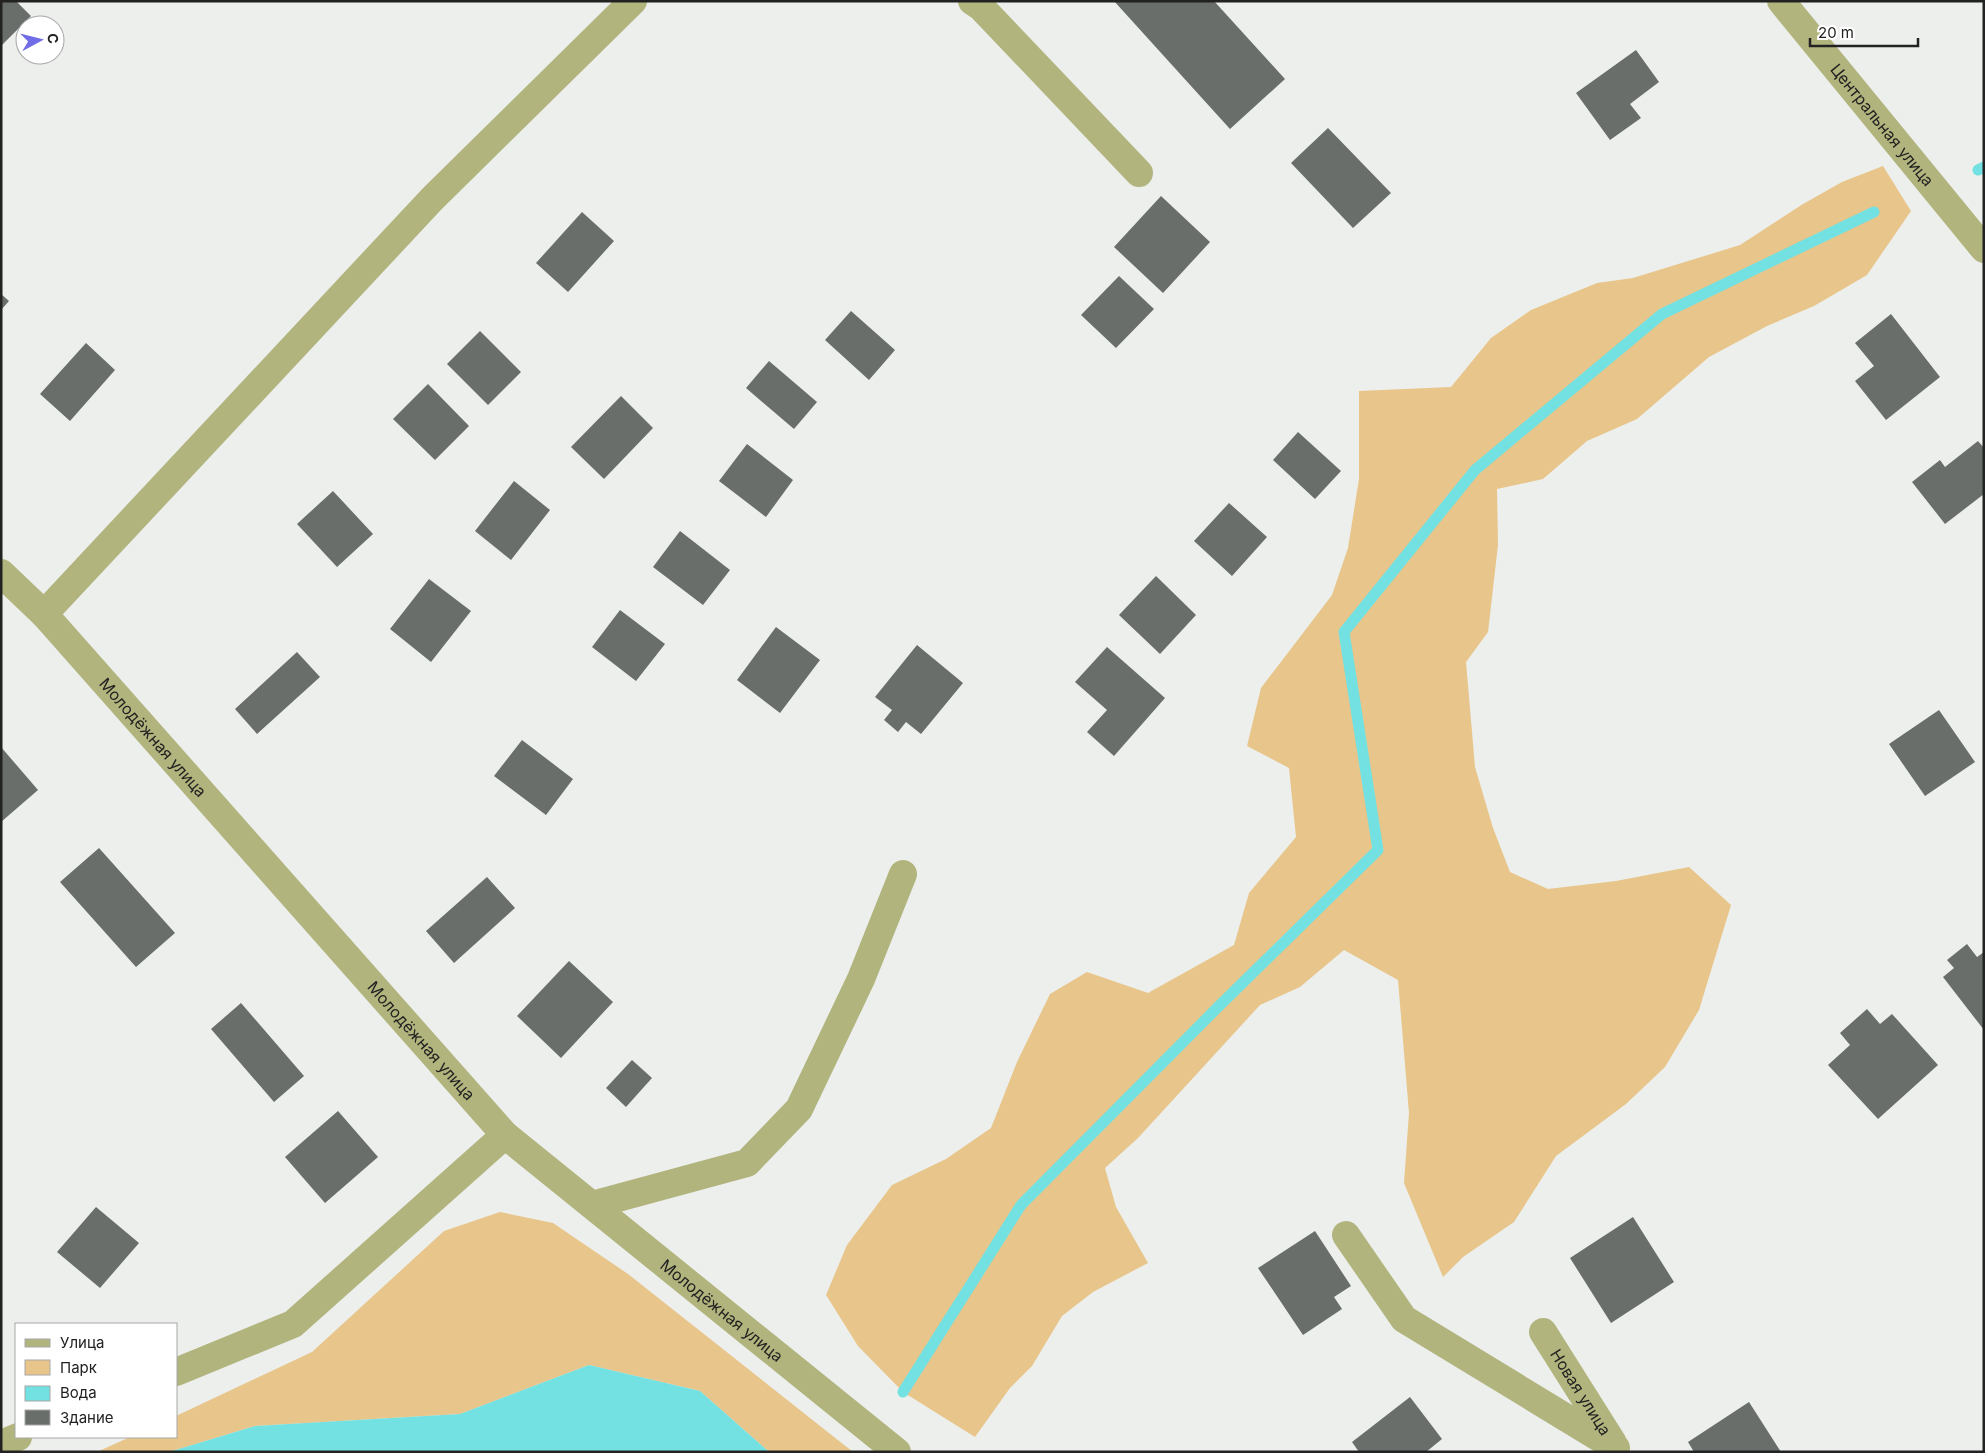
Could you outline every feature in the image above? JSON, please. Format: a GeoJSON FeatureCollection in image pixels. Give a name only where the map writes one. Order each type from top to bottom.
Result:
{"type":"FeatureCollection","features":[{"type":"Feature","properties":{"kind":"street"},"geometry":{"type":"LineString","coordinates":[[44,614],[432,199],[632,1]]}},
{"type":"Feature","properties":{"kind":"street"},"geometry":{"type":"LineString","coordinates":[[972,1],[981,6],[1139,173]]}},
{"type":"Feature","properties":{"kind":"street","name":"Центральная улица"},"geometry":{"type":"LineString","coordinates":[[1781,1],[1984,249]]}},
{"type":"Feature","properties":{"kind":"street","name":"Молодёжная улица"},"geometry":{"type":"LineString","coordinates":[[1,572],[44,614],[505,1135],[896,1452]]}},
{"type":"Feature","properties":{"kind":"street"},"geometry":{"type":"LineString","coordinates":[[592,1205],[747,1164],[799,1109],[861,979],[903,874]]}},
{"type":"Feature","properties":{"kind":"street"},"geometry":{"type":"LineString","coordinates":[[178,1371],[293,1324],[505,1135]]}},
{"type":"Feature","properties":{"kind":"street"},"geometry":{"type":"LineString","coordinates":[[1346,1235],[1404,1319],[1618,1450]]}},
{"type":"Feature","properties":{"kind":"street","name":"Новая улица"},"geometry":{"type":"LineString","coordinates":[[1543,1332],[1618,1450]]}},
{"type":"Feature","properties":{"kind":"street"},"geometry":{"type":"LineString","coordinates":[[1,1444],[16,1438]]}},
{"type":"Feature","properties":{"kind":"green space"},"geometry":{"type":"Polygon","coordinates":[[[1883,166],[1911,211],[1867,275],[1814,306],[1767,326],[1709,357],[1637,419],[1587,441],[1543,479],[1497,489],[1498,545],[1488,632],[1466,662],[1475,767],[1493,828],[1510,872],[1548,889],[1616,881],[1689,867],[1731,905],[1699,1010],[1665,1067],[1626,1104],[1556,1156],[1514,1222],[1463,1257],[1443,1277],[1404,1183],[1409,1113],[1398,980],[1344,950],[1300,987],[1260,1005],[1138,1138],[1105,1168],[1116,1207],[1148,1263],[1093,1292],[1062,1316],[1032,1366],[1010,1388],[975,1437],[903,1392],[858,1346],[826,1295],[847,1245],[892,1185],[946,1159],[991,1128],[1017,1062],[1050,994],[1087,972],[1148,993],[1234,945],[1249,893],[1296,837],[1289,768],[1247,746],[1261,688],[1332,595],[1348,548],[1359,479],[1359,391],[1451,387],[1491,338],[1531,310],[1597,283],[1633,278],[1740,245],[1803,204],[1842,182],[1883,166]]]}},
{"type":"Feature","properties":{"kind":"green space"},"geometry":{"type":"Polygon","coordinates":[[[500,1212],[553,1223],[628,1274],[853,1452],[769,1452],[700,1391],[589,1365],[460,1414],[255,1426],[169,1452],[97,1452],[128,1438],[178,1438],[178,1415],[312,1352],[444,1231],[500,1212]]]}},
{"type":"Feature","properties":{"kind":"water"},"geometry":{"type":"Polygon","coordinates":[[[589,1365],[700,1391],[769,1452],[169,1452],[255,1426],[460,1414],[589,1365]]]}},
{"type":"Feature","properties":{"kind":"building"},"geometry":{"type":"Polygon","coordinates":[[[1,1],[16,1],[30,15],[15,15],[15,32],[1,46],[1,1]]]}},
{"type":"Feature","properties":{"kind":"building"},"geometry":{"type":"Polygon","coordinates":[[[1114,1],[1214,1],[1285,79],[1230,129],[1114,1]]]}},
{"type":"Feature","properties":{"kind":"building"},"geometry":{"type":"Polygon","coordinates":[[[1636,50],[1659,82],[1630,104],[1641,118],[1610,140],[1576,93],[1636,50]]]}},
{"type":"Feature","properties":{"kind":"building"},"geometry":{"type":"Polygon","coordinates":[[[1328,128],[1391,193],[1353,228],[1291,163],[1328,128]]]}},
{"type":"Feature","properties":{"kind":"building"},"geometry":{"type":"Polygon","coordinates":[[[1161,196],[1210,242],[1163,293],[1114,247],[1161,196]]]}},
{"type":"Feature","properties":{"kind":"building"},"geometry":{"type":"Polygon","coordinates":[[[582,212],[614,241],[568,292],[536,263],[582,212]]]}},
{"type":"Feature","properties":{"kind":"building"},"geometry":{"type":"Polygon","coordinates":[[[1119,276],[1154,309],[1116,348],[1081,315],[1119,276]]]}},
{"type":"Feature","properties":{"kind":"building"},"geometry":{"type":"Polygon","coordinates":[[[1,294],[9,301],[1,310],[1,294]]]}},
{"type":"Feature","properties":{"kind":"building"},"geometry":{"type":"Polygon","coordinates":[[[851,311],[895,350],[869,380],[825,340],[851,311]]]}},
{"type":"Feature","properties":{"kind":"building"},"geometry":{"type":"Polygon","coordinates":[[[1891,314],[1940,377],[1886,420],[1855,381],[1874,366],[1855,343],[1891,314]]]}},
{"type":"Feature","properties":{"kind":"building"},"geometry":{"type":"Polygon","coordinates":[[[480,331],[521,372],[488,405],[447,364],[480,331]]]}},
{"type":"Feature","properties":{"kind":"building"},"geometry":{"type":"Polygon","coordinates":[[[86,343],[115,370],[70,421],[40,394],[86,343]]]}},
{"type":"Feature","properties":{"kind":"building"},"geometry":{"type":"Polygon","coordinates":[[[769,361],[817,402],[794,429],[746,388],[769,361]]]}},
{"type":"Feature","properties":{"kind":"building"},"geometry":{"type":"Polygon","coordinates":[[[428,384],[469,426],[435,460],[393,419],[428,384]]]}},
{"type":"Feature","properties":{"kind":"building"},"geometry":{"type":"Polygon","coordinates":[[[621,396],[653,428],[604,479],[571,447],[621,396]]]}},
{"type":"Feature","properties":{"kind":"building"},"geometry":{"type":"Polygon","coordinates":[[[1298,432],[1341,471],[1315,499],[1273,460],[1298,432]]]}},
{"type":"Feature","properties":{"kind":"building"},"geometry":{"type":"Polygon","coordinates":[[[1978,441],[1984,448],[1984,494],[1945,524],[1912,482],[1940,460],[1945,467],[1978,441]]]}},
{"type":"Feature","properties":{"kind":"building"},"geometry":{"type":"Polygon","coordinates":[[[747,444],[793,480],[766,517],[719,481],[747,444]]]}},
{"type":"Feature","properties":{"kind":"building"},"geometry":{"type":"Polygon","coordinates":[[[514,481],[550,510],[511,560],[475,531],[514,481]]]}},
{"type":"Feature","properties":{"kind":"building"},"geometry":{"type":"Polygon","coordinates":[[[333,491],[373,534],[337,567],[297,524],[333,491]]]}},
{"type":"Feature","properties":{"kind":"building"},"geometry":{"type":"Polygon","coordinates":[[[1229,503],[1267,537],[1232,576],[1194,541],[1229,503]]]}},
{"type":"Feature","properties":{"kind":"building"},"geometry":{"type":"Polygon","coordinates":[[[680,531],[730,570],[703,605],[653,567],[680,531]]]}},
{"type":"Feature","properties":{"kind":"building"},"geometry":{"type":"Polygon","coordinates":[[[1156,576],[1196,615],[1160,654],[1119,615],[1156,576]]]}},
{"type":"Feature","properties":{"kind":"building"},"geometry":{"type":"Polygon","coordinates":[[[429,579],[471,611],[431,662],[390,629],[429,579]]]}},
{"type":"Feature","properties":{"kind":"building"},"geometry":{"type":"Polygon","coordinates":[[[620,610],[665,644],[636,681],[592,647],[620,610]]]}},
{"type":"Feature","properties":{"kind":"building"},"geometry":{"type":"Polygon","coordinates":[[[776,627],[820,660],[780,713],[737,680],[776,627]]]}},
{"type":"Feature","properties":{"kind":"building"},"geometry":{"type":"Polygon","coordinates":[[[917,645],[963,683],[921,734],[906,722],[898,732],[884,720],[892,710],[875,697],[917,645]]]}},
{"type":"Feature","properties":{"kind":"building"},"geometry":{"type":"Polygon","coordinates":[[[1107,647],[1165,698],[1114,756],[1087,732],[1107,710],[1075,682],[1107,647]]]}},
{"type":"Feature","properties":{"kind":"building"},"geometry":{"type":"Polygon","coordinates":[[[297,652],[320,677],[257,734],[235,709],[297,652]]]}},
{"type":"Feature","properties":{"kind":"building"},"geometry":{"type":"Polygon","coordinates":[[[1939,710],[1975,762],[1925,796],[1889,744],[1939,710]]]}},
{"type":"Feature","properties":{"kind":"building"},"geometry":{"type":"Polygon","coordinates":[[[522,740],[573,779],[546,815],[494,776],[522,740]]]}},
{"type":"Feature","properties":{"kind":"building"},"geometry":{"type":"Polygon","coordinates":[[[1,747],[38,790],[1,822],[1,747]]]}},
{"type":"Feature","properties":{"kind":"building"},"geometry":{"type":"Polygon","coordinates":[[[99,848],[175,933],[136,967],[60,882],[99,848]]]}},
{"type":"Feature","properties":{"kind":"building"},"geometry":{"type":"Polygon","coordinates":[[[487,877],[515,908],[454,963],[426,931],[487,877]]]}},
{"type":"Feature","properties":{"kind":"building"},"geometry":{"type":"Polygon","coordinates":[[[1967,944],[1977,957],[1984,952],[1984,1030],[1943,977],[1954,968],[1947,960],[1967,944]]]}},
{"type":"Feature","properties":{"kind":"building"},"geometry":{"type":"Polygon","coordinates":[[[569,961],[613,1002],[561,1058],[517,1016],[569,961]]]}},
{"type":"Feature","properties":{"kind":"building"},"geometry":{"type":"Polygon","coordinates":[[[241,1003],[304,1076],[274,1102],[211,1029],[241,1003]]]}},
{"type":"Feature","properties":{"kind":"building"},"geometry":{"type":"Polygon","coordinates":[[[1867,1009],[1880,1024],[1892,1014],[1938,1065],[1878,1119],[1828,1065],[1850,1045],[1840,1033],[1867,1009]]]}},
{"type":"Feature","properties":{"kind":"building"},"geometry":{"type":"Polygon","coordinates":[[[632,1060],[652,1078],[626,1107],[606,1088],[632,1060]]]}},
{"type":"Feature","properties":{"kind":"building"},"geometry":{"type":"Polygon","coordinates":[[[338,1111],[378,1157],[325,1203],[285,1157],[338,1111]]]}},
{"type":"Feature","properties":{"kind":"building"},"geometry":{"type":"Polygon","coordinates":[[[96,1207],[139,1243],[100,1288],[57,1252],[96,1207]]]}},
{"type":"Feature","properties":{"kind":"building"},"geometry":{"type":"Polygon","coordinates":[[[1633,1217],[1674,1282],[1611,1323],[1570,1258],[1633,1217]]]}},
{"type":"Feature","properties":{"kind":"building"},"geometry":{"type":"Polygon","coordinates":[[[1315,1231],[1351,1286],[1334,1297],[1342,1309],[1303,1335],[1258,1268],[1315,1231]]]}},
{"type":"Feature","properties":{"kind":"building"},"geometry":{"type":"Polygon","coordinates":[[[1410,1397],[1442,1439],[1426,1452],[1359,1452],[1352,1442],[1410,1397]]]}},
{"type":"Feature","properties":{"kind":"building"},"geometry":{"type":"Polygon","coordinates":[[[1749,1402],[1781,1452],[1694,1452],[1688,1442],[1749,1402]]]}},
{"type":"Feature","properties":{"kind":"waterway"},"geometry":{"type":"LineString","coordinates":[[1978,170],[1984,167]]}},
{"type":"Feature","properties":{"kind":"waterway"},"geometry":{"type":"LineString","coordinates":[[903,1392],[1021,1205],[1378,850],[1344,632],[1475,470],[1662,314],[1874,212]]}}]}
